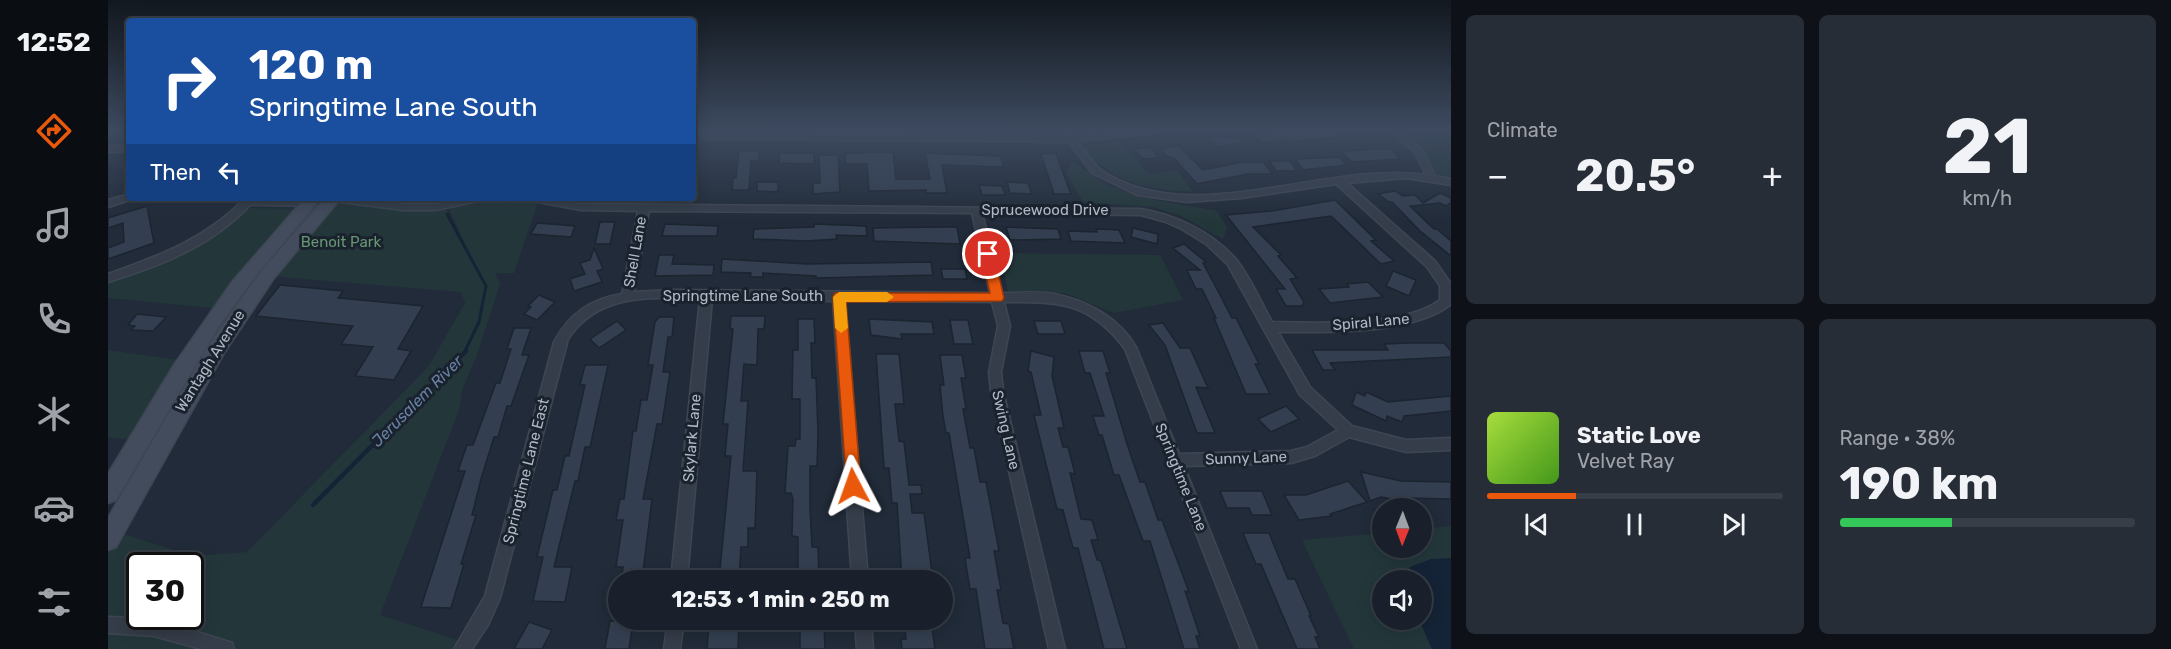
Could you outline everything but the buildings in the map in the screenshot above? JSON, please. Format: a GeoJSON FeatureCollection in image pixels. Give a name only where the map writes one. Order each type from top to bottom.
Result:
{"type":"FeatureCollection","features":[{"type":"Feature","properties":{"kind":"main road","name":"Wantagh Avenue"},"geometry":{"type":"LineString","coordinates":[[108,494],[162,401],[219,313],[250,271],[310,201]]}},
{"type":"Feature","properties":{"kind":"main road","name":"Wantagh Avenue"},"geometry":{"type":"LineString","coordinates":[[108,539],[184,403],[228,332],[268,274],[329,201]]}},
{"type":"Feature","properties":{"kind":"street","name":"Sprucewood Drive"},"geometry":{"type":"LineString","coordinates":[[1086,160],[1105,176],[1134,189],[1171,197],[1219,198],[1391,174],[1431,176],[1451,182]]}},
{"type":"Feature","properties":{"kind":"street"},"geometry":{"type":"LineString","coordinates":[[1423,160],[1431,176]]}},
{"type":"Feature","properties":{"kind":"street","name":"Spiral Lane"},"geometry":{"type":"LineString","coordinates":[[1269,327],[1408,320],[1434,313],[1446,302],[1446,285],[1431,264],[1340,181]]}},
{"type":"Feature","properties":{"kind":"street"},"geometry":{"type":"LineString","coordinates":[[108,204],[126,198]]}},
{"type":"Feature","properties":{"kind":"street"},"geometry":{"type":"LineString","coordinates":[[108,278],[165,258],[201,241],[233,219],[248,201]]}},
{"type":"Feature","properties":{"kind":"street"},"geometry":{"type":"LineString","coordinates":[[359,201],[412,207],[447,206],[466,201]]}},
{"type":"Feature","properties":{"kind":"street","name":"Sprucewood Drive"},"geometry":{"type":"LineString","coordinates":[[548,201],[581,207],[1131,211],[1173,221],[1196,232],[1218,247],[1232,262],[1305,391],[1348,431],[1406,446],[1451,444]]}},
{"type":"Feature","properties":{"kind":"street","name":"Shell Lane"},"geometry":{"type":"LineString","coordinates":[[627,296],[644,208]]}},
{"type":"Feature","properties":{"kind":"street","name":"Swing Lane"},"geometry":{"type":"LineString","coordinates":[[976,210],[1004,326],[995,372],[997,391],[1057,649]]}},
{"type":"Feature","properties":{"kind":"street","name":"Springtime Lane South"},"geometry":{"type":"LineString","coordinates":[[601,303],[627,296],[998,298],[1065,301],[1098,315]]}},
{"type":"Feature","properties":{"kind":"street","name":"Skylark Lane"},"geometry":{"type":"LineString","coordinates":[[680,570],[706,296]]}},
{"type":"Feature","properties":{"kind":"street"},"geometry":{"type":"LineString","coordinates":[[839,297],[859,570]]}},
{"type":"Feature","properties":{"kind":"street","name":"Springtime Lane East"},"geometry":{"type":"LineString","coordinates":[[462,649],[482,619],[492,597],[560,342],[569,326],[582,313],[601,303]]}},
{"type":"Feature","properties":{"kind":"street","name":"Springtime Lane"},"geometry":{"type":"LineString","coordinates":[[1098,315],[1121,333],[1130,347],[1249,649]]}},
{"type":"Feature","properties":{"kind":"street","name":"Sunny Lane"},"geometry":{"type":"LineString","coordinates":[[1175,460],[1291,457],[1310,452],[1348,431]]}},
{"type":"Feature","properties":{"kind":"street"},"geometry":{"type":"LineString","coordinates":[[108,625],[134,624],[162,627],[226,649]]}},
{"type":"Feature","properties":{"kind":"street"},"geometry":{"type":"LineString","coordinates":[[672,649],[675,630]]}},
{"type":"Feature","properties":{"kind":"street"},"geometry":{"type":"LineString","coordinates":[[864,630],[865,649]]}},
{"type":"Feature","properties":{"kind":"green space"},"geometry":{"type":"Polygon","coordinates":[[[1095,160],[1137,160],[1151,174],[1177,170],[1193,192],[1147,186],[1132,182],[1105,169],[1095,160]]]}},
{"type":"Feature","properties":{"kind":"green space"},"geometry":{"type":"Polygon","coordinates":[[[1425,160],[1451,160],[1451,181],[1432,175],[1425,160]]]}},
{"type":"Feature","properties":{"kind":"green space"},"geometry":{"type":"Polygon","coordinates":[[[1073,162],[1106,184],[1139,197],[1217,211],[1227,227],[1223,239],[1181,216],[1153,207],[1083,202],[1066,173],[1073,162]]]}},
{"type":"Feature","properties":{"kind":"green space","name":"Benoit Park"},"geometry":{"type":"Polygon","coordinates":[[[320,201],[346,201],[402,208],[445,207],[468,252],[448,206],[472,201],[538,202],[514,273],[495,273],[500,284],[477,355],[462,390],[459,410],[380,615],[464,642],[458,649],[108,649],[108,529],[180,552],[126,552],[126,630],[204,630],[204,555],[247,552],[428,367],[465,303],[461,292],[256,275],[286,240],[224,309],[108,298],[108,280],[203,243],[248,208],[313,209],[320,201]]]}},
{"type":"Feature","properties":{"kind":"green space"},"geometry":{"type":"Polygon","coordinates":[[[1000,253],[1160,255],[1183,300],[1114,313],[1065,293],[1008,292],[1000,253]]]}},
{"type":"Feature","properties":{"kind":"green space"},"geometry":{"type":"Polygon","coordinates":[[[108,350],[193,362],[145,442],[108,437],[108,350]]]}},
{"type":"Feature","properties":{"kind":"green space"},"geometry":{"type":"Polygon","coordinates":[[[1451,526],[1451,649],[1354,649],[1302,540],[1372,534],[1372,558],[1432,558],[1432,528],[1451,526]]]}},
{"type":"Feature","properties":{"kind":"water"},"geometry":{"type":"Polygon","coordinates":[[[1451,558],[1451,649],[1432,649],[1423,630],[1432,630],[1432,570],[1409,570],[1410,567],[1431,559],[1451,558]]]}},
{"type":"Feature","properties":{"kind":"waterway","name":"Jerusalem River"},"geometry":{"type":"LineString","coordinates":[[447,214],[486,286],[479,322],[464,353]]}},
{"type":"Feature","properties":{"kind":"waterway","name":"Jerusalem River"},"geometry":{"type":"LineString","coordinates":[[313,505],[466,351]]}},
{"type":"Feature","properties":{"kind":"slow traffic"},"geometry":{"type":"LineString","coordinates":[[841,328],[839,297],[887,297]]}},
{"type":"Feature","properties":{"kind":"route"},"geometry":{"type":"LineString","coordinates":[[853,486],[839,297],[998,298],[988,254]]}}]}
